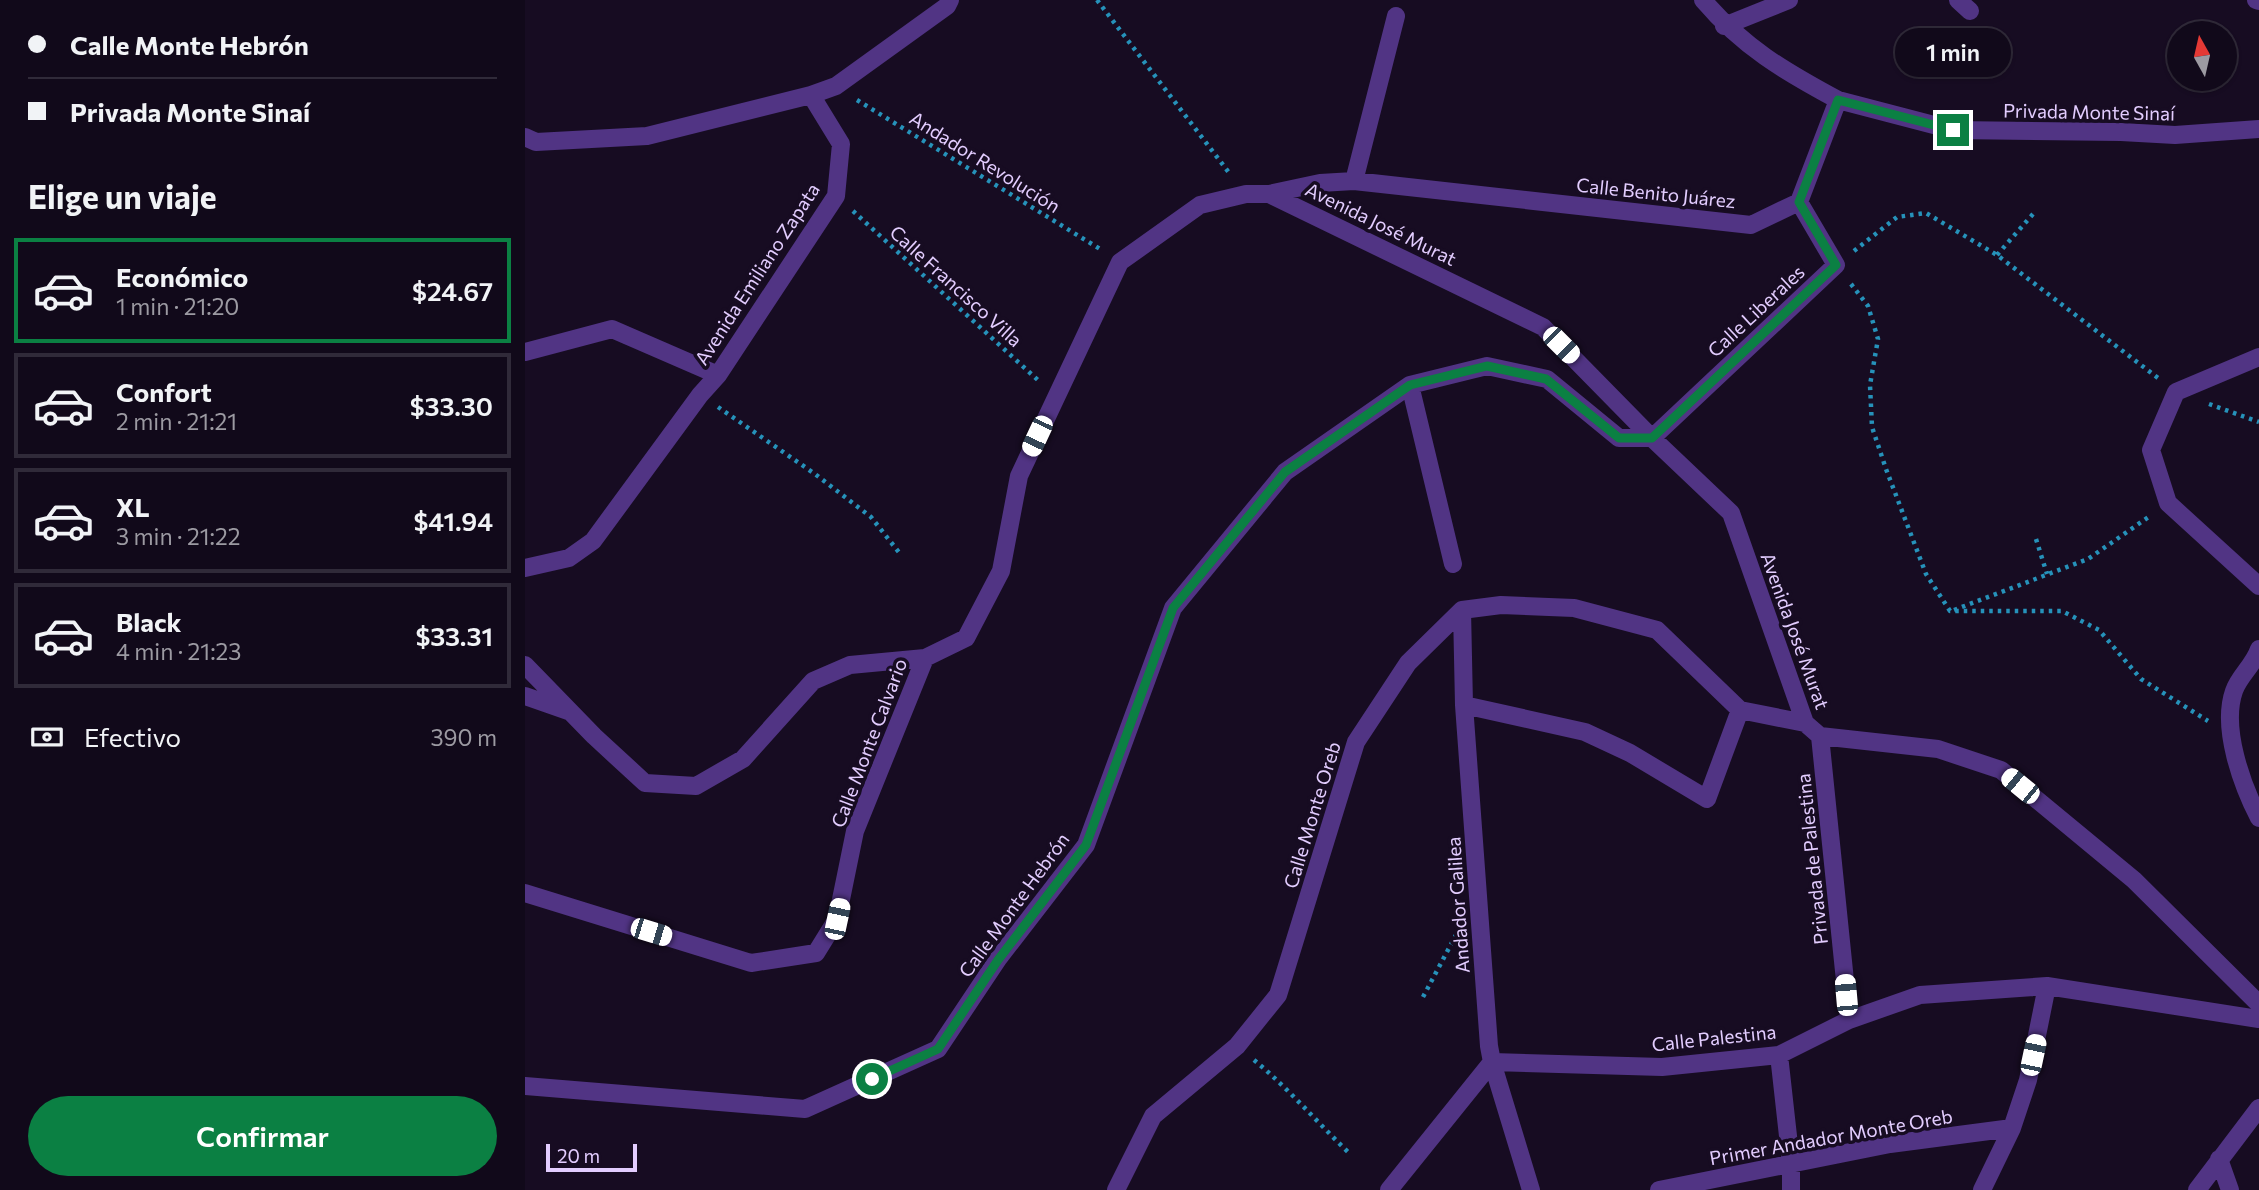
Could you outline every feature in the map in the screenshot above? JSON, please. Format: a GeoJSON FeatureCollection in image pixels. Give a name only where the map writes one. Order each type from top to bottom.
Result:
{"type":"FeatureCollection","features":[{"type":"Feature","properties":{"kind":"street"},"geometry":{"type":"LineString","coordinates":[[1703,0],[1724,26],[1781,69],[1838,100],[1799,202]]}},
{"type":"Feature","properties":{"kind":"street"},"geometry":{"type":"LineString","coordinates":[[1724,26],[1789,0]]}},
{"type":"Feature","properties":{"kind":"street"},"geometry":{"type":"LineString","coordinates":[[525,137],[536,142],[647,136],[811,95],[836,86],[950,2]]}},
{"type":"Feature","properties":{"kind":"street"},"geometry":{"type":"LineString","coordinates":[[1355,181],[1395,16]]}},
{"type":"Feature","properties":{"kind":"street","name":"Avenida Emiliano Zapata"},"geometry":{"type":"LineString","coordinates":[[525,568],[569,558],[593,541],[700,395],[718,375],[837,196],[841,144],[811,95]]}},
{"type":"Feature","properties":{"kind":"street","name":"Privada Monte Sinaí"},"geometry":{"type":"LineString","coordinates":[[1838,100],[1953,130],[2175,135],[2259,129]]}},
{"type":"Feature","properties":{"kind":"street","name":"Calle Benito Juárez"},"geometry":{"type":"LineString","coordinates":[[1269,194],[1320,183],[1355,181],[1751,225],[1799,202]]}},
{"type":"Feature","properties":{"kind":"street","name":"Avenida José Murat"},"geometry":{"type":"LineString","coordinates":[[525,664],[594,736],[645,783],[696,786],[743,759],[813,681],[850,664],[925,658],[966,638],[1001,571],[1019,475],[1120,262],[1200,205],[1246,194],[1269,194],[1543,327],[1652,438],[1731,513],[1805,723],[1820,736],[1938,749],[2001,770],[2134,880],[2259,1004]]}},
{"type":"Feature","properties":{"kind":"street","name":"Calle Liberales"},"geometry":{"type":"LineString","coordinates":[[1652,438],[1836,265],[1799,202]]}},
{"type":"Feature","properties":{"kind":"street"},"geometry":{"type":"LineString","coordinates":[[525,352],[613,330],[718,375]]}},
{"type":"Feature","properties":{"kind":"street"},"geometry":{"type":"LineString","coordinates":[[2259,357],[2176,391],[2151,450],[2168,503],[2227,560],[2259,586]]}},
{"type":"Feature","properties":{"kind":"street"},"geometry":{"type":"LineString","coordinates":[[1453,564],[1410,385],[1487,366],[1546,379],[1619,438],[1652,438]]}},
{"type":"Feature","properties":{"kind":"street","name":"Calle Monte Hebrón"},"geometry":{"type":"LineString","coordinates":[[525,1086],[805,1109],[938,1049],[998,960],[1086,845],[1173,608],[1285,472],[1410,385]]}},
{"type":"Feature","properties":{"kind":"street"},"geometry":{"type":"LineString","coordinates":[[1462,610],[1501,605],[1574,608],[1657,630],[1740,710],[1805,723]]}},
{"type":"Feature","properties":{"kind":"street","name":"Andador Galilea"},"geometry":{"type":"LineString","coordinates":[[1462,610],[1464,705],[1492,1062],[1531,1190]]}},
{"type":"Feature","properties":{"kind":"street","name":"Calle Monte Oreb"},"geometry":{"type":"LineString","coordinates":[[1116,1190],[1153,1116],[1237,1046],[1278,995],[1356,742],[1408,663],[1462,610]]}},
{"type":"Feature","properties":{"kind":"street"},"geometry":{"type":"LineString","coordinates":[[2259,649],[2234,691],[2229,734],[2247,795],[2259,818]]}},
{"type":"Feature","properties":{"kind":"street","name":"Calle Monte Calvario"},"geometry":{"type":"LineString","coordinates":[[525,893],[751,963],[816,953],[837,919],[855,831],[925,658]]}},
{"type":"Feature","properties":{"kind":"street"},"geometry":{"type":"LineString","coordinates":[[525,696],[571,712]]}},
{"type":"Feature","properties":{"kind":"street"},"geometry":{"type":"LineString","coordinates":[[1464,705],[1585,733],[1630,753],[1707,799],[1740,710]]}},
{"type":"Feature","properties":{"kind":"street","name":"Privada de Palestina"},"geometry":{"type":"LineString","coordinates":[[1820,736],[1849,1020]]}},
{"type":"Feature","properties":{"kind":"street"},"geometry":{"type":"LineString","coordinates":[[1982,1190],[2012,1128],[2028,1080],[2047,986]]}},
{"type":"Feature","properties":{"kind":"street","name":"Calle Palestina"},"geometry":{"type":"LineString","coordinates":[[1492,1062],[1662,1067],[1779,1055],[1849,1020],[1920,995],[2047,986],[2259,1019]]}},
{"type":"Feature","properties":{"kind":"street"},"geometry":{"type":"LineString","coordinates":[[1779,1055],[1791,1163],[1791,1190]]}},
{"type":"Feature","properties":{"kind":"street"},"geometry":{"type":"LineString","coordinates":[[1389,1190],[1492,1062]]}},
{"type":"Feature","properties":{"kind":"street"},"geometry":{"type":"LineString","coordinates":[[2197,1190],[2259,1108]]}},
{"type":"Feature","properties":{"kind":"street","name":"Primer Andador Monte Oreb"},"geometry":{"type":"LineString","coordinates":[[1659,1190],[1890,1144],[2012,1128]]}},
{"type":"Feature","properties":{"kind":"street"},"geometry":{"type":"LineString","coordinates":[[2219,1159],[2230,1190]]}},
{"type":"Feature","properties":{"kind":"path"},"geometry":{"type":"LineString","coordinates":[[1097,0],[1246,194]]}},
{"type":"Feature","properties":{"kind":"path","name":"Andador Revolución"},"geometry":{"type":"LineString","coordinates":[[836,86],[1120,262]]}},
{"type":"Feature","properties":{"kind":"path","name":"Calle Francisco Villa"},"geometry":{"type":"LineString","coordinates":[[837,196],[1056,396]]}},
{"type":"Feature","properties":{"kind":"path"},"geometry":{"type":"LineString","coordinates":[[1950,611],[1926,574],[1872,427],[1870,385],[1878,339],[1868,306],[1836,265],[1897,217],[1926,213],[1997,256],[2176,391],[2259,422]]}},
{"type":"Feature","properties":{"kind":"path"},"geometry":{"type":"LineString","coordinates":[[1997,256],[2033,214]]}},
{"type":"Feature","properties":{"kind":"path"},"geometry":{"type":"LineString","coordinates":[[700,395],[815,474],[871,517],[901,555]]}},
{"type":"Feature","properties":{"kind":"path"},"geometry":{"type":"LineString","coordinates":[[1950,611],[2088,559],[2168,503]]}},
{"type":"Feature","properties":{"kind":"path"},"geometry":{"type":"LineString","coordinates":[[2036,539],[2047,574]]}},
{"type":"Feature","properties":{"kind":"path"},"geometry":{"type":"LineString","coordinates":[[1950,611],[2062,611],[2099,630],[2141,679],[2229,734]]}},
{"type":"Feature","properties":{"kind":"path"},"geometry":{"type":"LineString","coordinates":[[1423,997],[1479,898]]}},
{"type":"Feature","properties":{"kind":"path"},"geometry":{"type":"LineString","coordinates":[[1237,1046],[1283,1084],[1312,1118],[1348,1152]]}},
{"type":"Feature","properties":{"kind":"route"},"geometry":{"type":"LineString","coordinates":[[872,1079],[938,1049],[998,960],[1086,845],[1173,608],[1285,472],[1410,385],[1487,366],[1546,379],[1619,438],[1652,438],[1836,265],[1799,202],[1838,100],[1953,130]]}}]}
